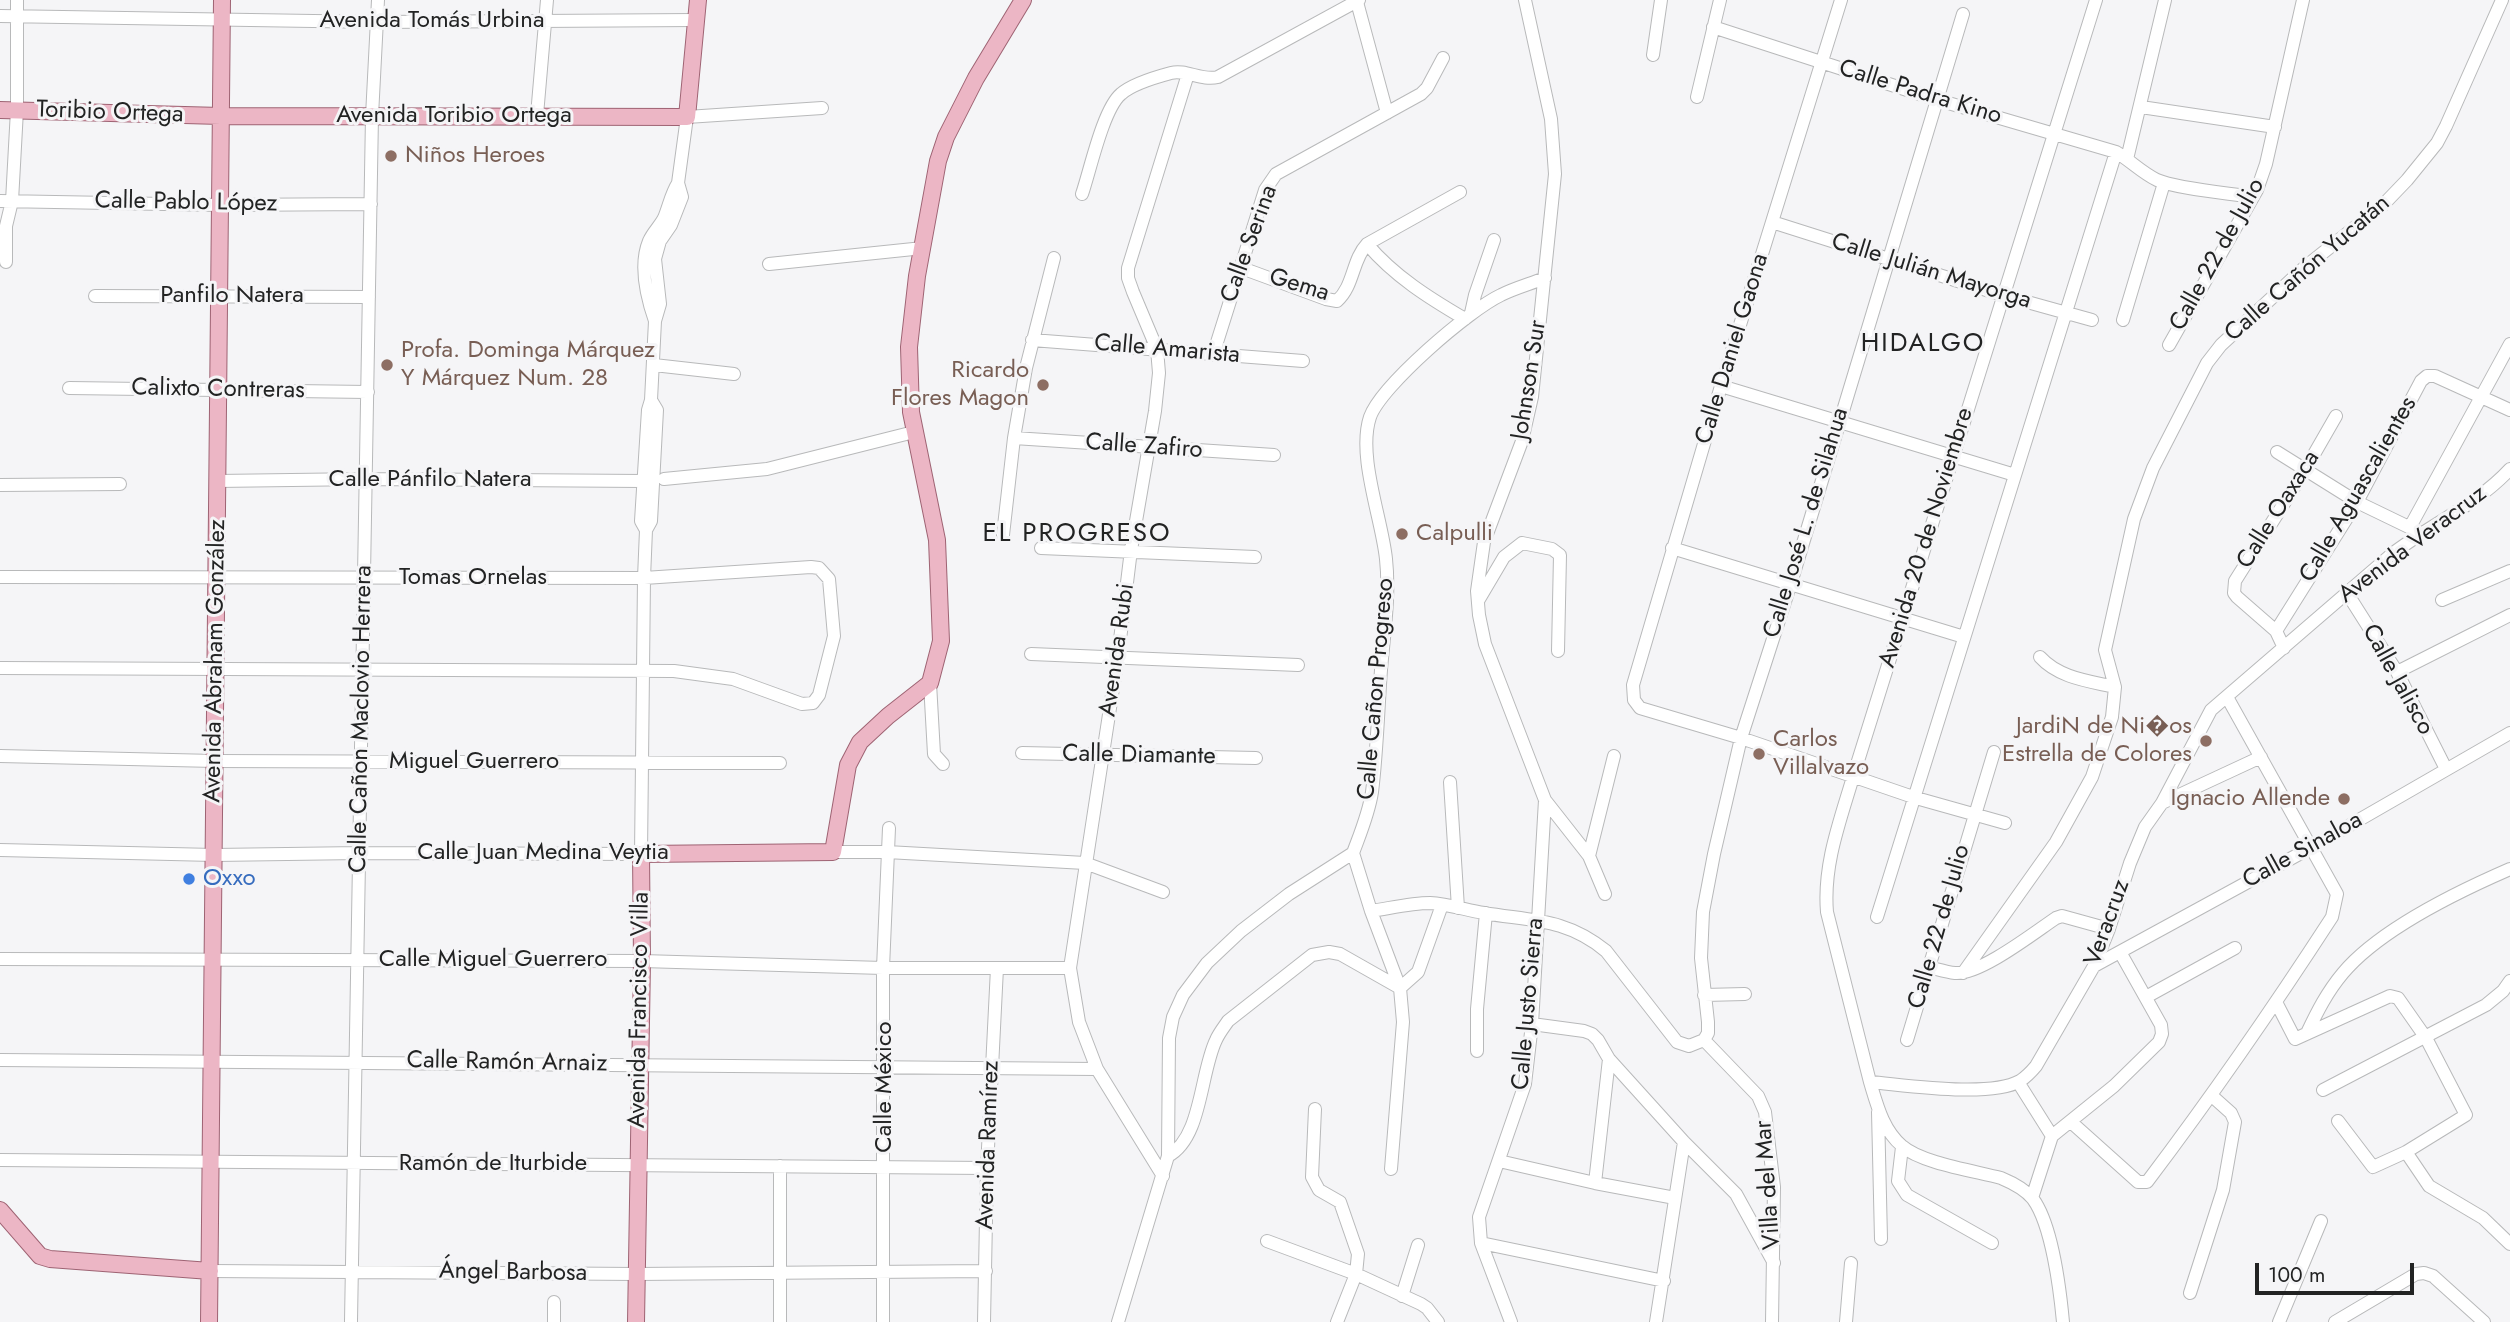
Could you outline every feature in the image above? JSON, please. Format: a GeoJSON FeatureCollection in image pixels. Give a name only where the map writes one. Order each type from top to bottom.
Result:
{"type":"FeatureCollection","features":[{"type":"Feature","properties":{"kind":"main road","name":"Avenida Abraham González"},"geometry":{"type":"LineString","coordinates":[[209,1322],[222,0]]}},
{"type":"Feature","properties":{"kind":"main road","name":"Avenida Francisco Villa"},"geometry":{"type":"LineString","coordinates":[[687,117],[698,0]]}},
{"type":"Feature","properties":{"kind":"main road"},"geometry":{"type":"LineString","coordinates":[[833,852],[848,765],[860,742],[930,682],[941,641],[937,540],[914,432],[910,400],[909,347],[917,276],[938,161],[946,137],[975,78],[1023,0]]}},
{"type":"Feature","properties":{"kind":"main road","name":"Toribio Ortega"},"geometry":{"type":"LineString","coordinates":[[8,110],[221,116]]}},
{"type":"Feature","properties":{"kind":"main road","name":"Avenida Toribio Ortega"},"geometry":{"type":"LineString","coordinates":[[221,116],[687,117]]}},
{"type":"Feature","properties":{"kind":"main road","name":"Calle Juan Medina Veytia"},"geometry":{"type":"LineString","coordinates":[[641,854],[833,852]]}},
{"type":"Feature","properties":{"kind":"main road","name":"Avenida Francisco Villa"},"geometry":{"type":"LineString","coordinates":[[636,1322],[641,1065],[641,854]]}},
{"type":"Feature","properties":{"kind":"main road","name":"Ángel Barbosa"},"geometry":{"type":"LineString","coordinates":[[0,1210],[40,1256],[209,1271]]}},
{"type":"Feature","properties":{"kind":"street"},"geometry":{"type":"LineString","coordinates":[[6,262],[8,110],[17,0]]}},
{"type":"Feature","properties":{"kind":"street","name":"Calle Cañon Maclovio Herrera"},"geometry":{"type":"LineString","coordinates":[[352,1322],[372,116],[378,0]]}},
{"type":"Feature","properties":{"kind":"street"},"geometry":{"type":"LineString","coordinates":[[537,115],[547,0]]}},
{"type":"Feature","properties":{"kind":"street","name":"Johnson Sur"},"geometry":{"type":"LineString","coordinates":[[1525,0],[1551,119],[1555,174],[1532,397],[1522,442],[1484,542],[1476,590],[1485,644],[1545,800],[1589,856],[1605,894]]}},
{"type":"Feature","properties":{"kind":"street"},"geometry":{"type":"LineString","coordinates":[[1653,55],[1661,0]]}},
{"type":"Feature","properties":{"kind":"street"},"geometry":{"type":"LineString","coordinates":[[1697,97],[1720,0]]}},
{"type":"Feature","properties":{"kind":"street","name":"Calle Daniel Gaona"},"geometry":{"type":"LineString","coordinates":[[1741,738],[1640,708],[1634,700],[1633,685],[1721,386],[1841,0]]}},
{"type":"Feature","properties":{"kind":"street","name":"Avenida 20 de Noviembre"},"geometry":{"type":"LineString","coordinates":[[1878,1108],[1827,912],[1825,891],[1830,859],[1952,455],[2096,0]]}},
{"type":"Feature","properties":{"kind":"street"},"geometry":{"type":"LineString","coordinates":[[1877,917],[2065,314],[2141,107],[2165,0]]}},
{"type":"Feature","properties":{"kind":"street","name":"Calle 22 de Julio"},"geometry":{"type":"LineString","coordinates":[[2169,345],[2253,197],[2266,164],[2303,0]]}},
{"type":"Feature","properties":{"kind":"street","name":"Calle Cañón Yucatán"},"geometry":{"type":"LineString","coordinates":[[1963,973],[2056,842],[2092,777],[2112,717],[2115,687],[2105,650],[2134,519],[2153,468],[2207,363],[2221,345],[2305,267],[2384,205],[2407,180],[2437,143],[2502,0]]}},
{"type":"Feature","properties":{"kind":"street"},"geometry":{"type":"LineString","coordinates":[[1082,194],[1108,113],[1126,90],[1171,73],[1205,79],[1231,72],[1358,1],[1387,113]]}},
{"type":"Feature","properties":{"kind":"street","name":"Calle José L. de Silahua"},"geometry":{"type":"LineString","coordinates":[[1704,1040],[1708,1033],[1701,958],[1703,912],[1741,738],[1791,583],[1838,421],[1964,14]]}},
{"type":"Feature","properties":{"kind":"street","name":"Avenida Tomás Urbina"},"geometry":{"type":"LineString","coordinates":[[0,16],[376,22],[696,20]]}},
{"type":"Feature","properties":{"kind":"street","name":"Calle Padra Kino"},"geometry":{"type":"LineString","coordinates":[[1713,27],[2122,156],[2138,170],[2164,183]]}},
{"type":"Feature","properties":{"kind":"street","name":"Calle Serina"},"geometry":{"type":"LineString","coordinates":[[1213,355],[1265,190],[1276,174],[1414,99],[1427,88],[1443,58]]}},
{"type":"Feature","properties":{"kind":"street","name":"Avenida Rubi"},"geometry":{"type":"LineString","coordinates":[[1163,1176],[1097,1069],[1080,1023],[1070,968],[1159,373],[1157,349],[1133,292],[1128,268],[1188,74]]}},
{"type":"Feature","properties":{"kind":"street"},"geometry":{"type":"LineString","coordinates":[[2141,107],[2275,128]]}},
{"type":"Feature","properties":{"kind":"street"},"geometry":{"type":"LineString","coordinates":[[687,117],[822,108]]}},
{"type":"Feature","properties":{"kind":"street","name":"Avenida Francisco Villa"},"geometry":{"type":"LineString","coordinates":[[646,530],[641,521],[655,321],[649,302],[646,250],[678,183],[687,117]]}},
{"type":"Feature","properties":{"kind":"street"},"geometry":{"type":"LineString","coordinates":[[2123,320],[2164,183],[2253,197]]}},
{"type":"Feature","properties":{"kind":"street"},"geometry":{"type":"LineString","coordinates":[[1461,192],[1367,244],[1380,259],[1421,293],[1468,316],[1494,240]]}},
{"type":"Feature","properties":{"kind":"street","name":"Calle Pablo López"},"geometry":{"type":"LineString","coordinates":[[6,201],[220,205],[371,204]]}},
{"type":"Feature","properties":{"kind":"street","name":"Calle Julián Mayorga"},"geometry":{"type":"LineString","coordinates":[[1772,222],[2002,295],[2092,320]]}},
{"type":"Feature","properties":{"kind":"street","name":"Gema"},"geometry":{"type":"LineString","coordinates":[[1239,267],[1337,301],[1345,293],[1358,254],[1367,244]]}},
{"type":"Feature","properties":{"kind":"street"},"geometry":{"type":"LineString","coordinates":[[769,264],[923,248]]}},
{"type":"Feature","properties":{"kind":"street"},"geometry":{"type":"LineString","coordinates":[[1003,535],[1014,438],[1032,340],[1054,258]]}},
{"type":"Feature","properties":{"kind":"street","name":"Calle Cañon Progreso"},"geometry":{"type":"LineString","coordinates":[[1353,853],[1371,794],[1387,607],[1386,558],[1367,446],[1369,420],[1374,407],[1390,389],[1427,351],[1468,316],[1501,295],[1545,278]]}},
{"type":"Feature","properties":{"kind":"street","name":"Panfilo Natera"},"geometry":{"type":"LineString","coordinates":[[94,296],[369,297]]}},
{"type":"Feature","properties":{"kind":"street","name":"Calle Amarista"},"geometry":{"type":"LineString","coordinates":[[1032,340],[1303,361]]}},
{"type":"Feature","properties":{"kind":"street"},"geometry":{"type":"LineString","coordinates":[[2277,452],[2357,502],[2415,530],[2510,344]]}},
{"type":"Feature","properties":{"kind":"street"},"geometry":{"type":"LineString","coordinates":[[654,365],[734,374]]}},
{"type":"Feature","properties":{"kind":"street","name":"Calle Aguascalientes"},"geometry":{"type":"LineString","coordinates":[[2276,631],[2357,502],[2421,381],[2427,376],[2435,376],[2510,410]]}},
{"type":"Feature","properties":{"kind":"street"},"geometry":{"type":"LineString","coordinates":[[1721,386],[2015,475]]}},
{"type":"Feature","properties":{"kind":"street","name":"Calixto Contreras"},"geometry":{"type":"LineString","coordinates":[[69,388],[368,392]]}},
{"type":"Feature","properties":{"kind":"street","name":"Avenida Francisco Villa"},"geometry":{"type":"LineString","coordinates":[[641,854],[644,578],[646,530],[651,521],[657,410],[651,400]]}},
{"type":"Feature","properties":{"kind":"street","name":"Calle Oaxaca"},"geometry":{"type":"LineString","coordinates":[[2276,631],[2237,597],[2234,593],[2235,582],[2336,416]]}},
{"type":"Feature","properties":{"kind":"street"},"geometry":{"type":"LineString","coordinates":[[664,479],[767,469],[914,432]]}},
{"type":"Feature","properties":{"kind":"street","name":"Calle Zafiro"},"geometry":{"type":"LineString","coordinates":[[1014,438],[1274,455]]}},
{"type":"Feature","properties":{"kind":"street","name":"Avenida Veracruz"},"geometry":{"type":"LineString","coordinates":[[2284,648],[2415,530],[2472,501],[2499,481],[2510,468]]}},
{"type":"Feature","properties":{"kind":"street","name":"Calle Pánfilo Natera"},"geometry":{"type":"LineString","coordinates":[[218,481],[643,481]]}},
{"type":"Feature","properties":{"kind":"street"},"geometry":{"type":"LineString","coordinates":[[0,485],[120,484]]}},
{"type":"Feature","properties":{"kind":"street"},"geometry":{"type":"LineString","coordinates":[[1478,601],[1504,557],[1522,543],[1552,549],[1560,555],[1558,651]]}},
{"type":"Feature","properties":{"kind":"street"},"geometry":{"type":"LineString","coordinates":[[1041,548],[1255,557]]}},
{"type":"Feature","properties":{"kind":"street"},"geometry":{"type":"LineString","coordinates":[[1672,548],[1964,637]]}},
{"type":"Feature","properties":{"kind":"street","name":"Tomas Ornelas"},"geometry":{"type":"LineString","coordinates":[[0,577],[644,578],[819,568],[829,579],[834,636],[819,695],[813,703],[802,704],[733,679],[674,671],[643,671]]}},
{"type":"Feature","properties":{"kind":"street"},"geometry":{"type":"LineString","coordinates":[[2442,600],[2510,572]]}},
{"type":"Feature","properties":{"kind":"street","name":"Calle Jalisco"},"geometry":{"type":"LineString","coordinates":[[2347,593],[2397,673],[2446,769]]}},
{"type":"Feature","properties":{"kind":"street"},"geometry":{"type":"LineString","coordinates":[[2397,673],[2510,615]]}},
{"type":"Feature","properties":{"kind":"street"},"geometry":{"type":"LineString","coordinates":[[2276,631],[2284,648]]}},
{"type":"Feature","properties":{"kind":"street","name":"Veracruz"},"geometry":{"type":"LineString","coordinates":[[2018,1082],[2036,1066],[2094,966],[2130,863],[2146,827],[2162,803],[2211,710],[2284,648]]}},
{"type":"Feature","properties":{"kind":"street"},"geometry":{"type":"LineString","coordinates":[[1031,654],[1298,665]]}},
{"type":"Feature","properties":{"kind":"street"},"geometry":{"type":"LineString","coordinates":[[2040,657],[2047,665],[2071,677],[2115,687]]}},
{"type":"Feature","properties":{"kind":"street"},"geometry":{"type":"LineString","coordinates":[[0,668],[643,671]]}},
{"type":"Feature","properties":{"kind":"street"},"geometry":{"type":"LineString","coordinates":[[930,682],[934,754],[943,764]]}},
{"type":"Feature","properties":{"kind":"street"},"geometry":{"type":"LineString","coordinates":[[2071,1122],[2138,1182],[2147,1182],[2212,1096],[2332,917],[2337,904],[2337,894],[2227,697]]}},
{"type":"Feature","properties":{"kind":"street","name":"Calle Sinaloa"},"geometry":{"type":"LineString","coordinates":[[2094,966],[2312,847],[2510,733]]}},
{"type":"Feature","properties":{"kind":"street"},"geometry":{"type":"LineString","coordinates":[[1741,738],[1916,798],[2005,823]]}},
{"type":"Feature","properties":{"kind":"street","name":"Calle 22 de Julio"},"geometry":{"type":"LineString","coordinates":[[1907,1040],[1994,752]]}},
{"type":"Feature","properties":{"kind":"street","name":"Calle Diamante"},"geometry":{"type":"LineString","coordinates":[[1022,753],[1256,758]]}},
{"type":"Feature","properties":{"kind":"street"},"geometry":{"type":"LineString","coordinates":[[1589,856],[1614,755]]}},
{"type":"Feature","properties":{"kind":"street","name":"Miguel Guerrero"},"geometry":{"type":"LineString","coordinates":[[0,756],[215,761],[780,763]]}},
{"type":"Feature","properties":{"kind":"street"},"geometry":{"type":"LineString","coordinates":[[2162,803],[2261,757]]}},
{"type":"Feature","properties":{"kind":"street"},"geometry":{"type":"LineString","coordinates":[[1450,782],[1458,908]]}},
{"type":"Feature","properties":{"kind":"street","name":"Calle Justo Sierra"},"geometry":{"type":"LineString","coordinates":[[1511,1322],[1478,1229],[1480,1208],[1525,1084],[1532,1024],[1545,800]]}},
{"type":"Feature","properties":{"kind":"street","name":"Calle México"},"geometry":{"type":"LineString","coordinates":[[883,1322],[883,968],[889,828]]}},
{"type":"Feature","properties":{"kind":"street","name":"Calle Juan Medina Veytia"},"geometry":{"type":"LineString","coordinates":[[0,850],[214,855],[641,854]]}},
{"type":"Feature","properties":{"kind":"street","name":"Calle Juan Medina Veytia"},"geometry":{"type":"LineString","coordinates":[[833,852],[887,852],[1085,863],[1163,891]]}},
{"type":"Feature","properties":{"kind":"street"},"geometry":{"type":"LineString","coordinates":[[1118,1322],[1168,1156],[1169,1038],[1173,1017],[1183,995],[1207,963],[1241,932],[1289,894],[1353,853],[1400,988],[1403,1022],[1391,1169]]}},
{"type":"Feature","properties":{"kind":"street"},"geometry":{"type":"LineString","coordinates":[[2301,1036],[2332,987],[2370,947],[2459,891],[2510,869]]}},
{"type":"Feature","properties":{"kind":"street"},"geometry":{"type":"LineString","coordinates":[[1371,911],[1424,904],[1442,905],[1536,919],[1568,927],[1606,950],[1677,1042],[1689,1046],[1704,1040]]}},
{"type":"Feature","properties":{"kind":"street"},"geometry":{"type":"LineString","coordinates":[[1400,988],[1418,972],[1442,905]]}},
{"type":"Feature","properties":{"kind":"street"},"geometry":{"type":"LineString","coordinates":[[1477,1051],[1477,1009],[1486,913]]}},
{"type":"Feature","properties":{"kind":"street"},"geometry":{"type":"LineString","coordinates":[[1928,967],[1963,973],[1996,958],[2056,918],[2070,917],[2109,929]]}},
{"type":"Feature","properties":{"kind":"street"},"geometry":{"type":"LineString","coordinates":[[2146,997],[2235,948]]}},
{"type":"Feature","properties":{"kind":"street"},"geometry":{"type":"LineString","coordinates":[[1168,1156],[1179,1150],[1189,1134],[1210,1055],[1228,1021],[1312,955],[1329,952],[1340,954],[1400,988]]}},
{"type":"Feature","properties":{"kind":"street"},"geometry":{"type":"LineString","coordinates":[[2032,1198],[2052,1136],[2114,1086],[2159,1042],[2162,1034],[2161,1025],[2120,952]]}},
{"type":"Feature","properties":{"kind":"street","name":"Calle Miguel Guerrero"},"geometry":{"type":"LineString","coordinates":[[0,959],[642,961],[883,968],[1070,968]]}},
{"type":"Feature","properties":{"kind":"street","name":"Avenida Ramírez"},"geometry":{"type":"LineString","coordinates":[[985,1322],[987,1168],[997,968]]}},
{"type":"Feature","properties":{"kind":"street"},"geometry":{"type":"LineString","coordinates":[[2323,1090],[2486,1005],[2503,991],[2510,981]]}},
{"type":"Feature","properties":{"kind":"street"},"geometry":{"type":"LineString","coordinates":[[1704,995],[1745,994]]}},
{"type":"Feature","properties":{"kind":"street"},"geometry":{"type":"LineString","coordinates":[[2301,1036],[2390,996],[2398,998],[2427,1038],[2466,1115],[2406,1152],[2373,1167],[2338,1121]]}},
{"type":"Feature","properties":{"kind":"street"},"geometry":{"type":"LineString","coordinates":[[2276,1002],[2301,1036]]}},
{"type":"Feature","properties":{"kind":"street"},"geometry":{"type":"LineString","coordinates":[[1532,1024],[1592,1034],[1609,1059],[1736,1195],[1774,1263]]}},
{"type":"Feature","properties":{"kind":"street","name":"Villa del Mar"},"geometry":{"type":"LineString","coordinates":[[1704,1040],[1763,1103],[1774,1187],[1772,1322]]}},
{"type":"Feature","properties":{"kind":"street"},"geometry":{"type":"LineString","coordinates":[[1595,1183],[1609,1059]]}},
{"type":"Feature","properties":{"kind":"street","name":"Calle Ramón Arnaiz"},"geometry":{"type":"LineString","coordinates":[[0,1060],[212,1064],[356,1062],[1097,1069]]}},
{"type":"Feature","properties":{"kind":"street"},"geometry":{"type":"LineString","coordinates":[[1870,1082],[1974,1089],[2018,1082],[2052,1136]]}},
{"type":"Feature","properties":{"kind":"street"},"geometry":{"type":"LineString","coordinates":[[2190,1293],[2223,1190],[2235,1122],[2231,1113],[2212,1096]]}},
{"type":"Feature","properties":{"kind":"street"},"geometry":{"type":"LineString","coordinates":[[1878,1108],[1895,1140],[1914,1155],[2001,1178],[2032,1198],[2047,1233],[2063,1322]]}},
{"type":"Feature","properties":{"kind":"street"},"geometry":{"type":"LineString","coordinates":[[1878,1108],[1881,1239]]}},
{"type":"Feature","properties":{"kind":"street"},"geometry":{"type":"LineString","coordinates":[[1315,1109],[1312,1177],[1319,1190],[1335,1197],[1343,1208],[1358,1254],[1356,1274],[1336,1322]]}},
{"type":"Feature","properties":{"kind":"street"},"geometry":{"type":"LineString","coordinates":[[1656,1322],[1684,1142]]}},
{"type":"Feature","properties":{"kind":"street"},"geometry":{"type":"LineString","coordinates":[[1902,1147],[1898,1181],[1907,1195],[1992,1243]]}},
{"type":"Feature","properties":{"kind":"street"},"geometry":{"type":"LineString","coordinates":[[2406,1152],[2428,1186],[2483,1218],[2509,1239]]}},
{"type":"Feature","properties":{"kind":"street","name":"Ramón de Iturbide"},"geometry":{"type":"LineString","coordinates":[[0,1160],[987,1168]]}},
{"type":"Feature","properties":{"kind":"street"},"geometry":{"type":"LineString","coordinates":[[1499,1161],[1675,1198]]}},
{"type":"Feature","properties":{"kind":"street"},"geometry":{"type":"LineString","coordinates":[[780,1166],[780,1322]]}},
{"type":"Feature","properties":{"kind":"street"},"geometry":{"type":"LineString","coordinates":[[2279,1322],[2321,1221]]}},
{"type":"Feature","properties":{"kind":"street"},"geometry":{"type":"LineString","coordinates":[[1267,1241],[1356,1274],[1427,1308],[1438,1322]]}},
{"type":"Feature","properties":{"kind":"street"},"geometry":{"type":"LineString","coordinates":[[1481,1243],[1664,1281]]}},
{"type":"Feature","properties":{"kind":"street"},"geometry":{"type":"LineString","coordinates":[[1402,1296],[1418,1245]]}},
{"type":"Feature","properties":{"kind":"street"},"geometry":{"type":"LineString","coordinates":[[1846,1322],[1851,1263]]}},
{"type":"Feature","properties":{"kind":"street","name":"Ángel Barbosa"},"geometry":{"type":"LineString","coordinates":[[209,1271],[636,1274],[986,1271]]}},
{"type":"Feature","properties":{"kind":"street"},"geometry":{"type":"LineString","coordinates":[[2335,1322],[2416,1274],[2424,1273],[2432,1276],[2484,1322]]}},
{"type":"Feature","properties":{"kind":"street"},"geometry":{"type":"LineString","coordinates":[[554,1302],[554,1322]]}},
{"type":"Feature","properties":{"kind":"place","name":"Niños Heroes"},"geometry":{"type":"Point","coordinates":[391,156]}},
{"type":"Feature","properties":{"kind":"place","name":"Profa. Dominga Márquez Y Márquez Num. 28"},"geometry":{"type":"Point","coordinates":[387,365]}},
{"type":"Feature","properties":{"kind":"place","name":"Ricardo Flores Magon"},"geometry":{"type":"Point","coordinates":[1043,385]}},
{"type":"Feature","properties":{"kind":"place","name":"Calpulli"},"geometry":{"type":"Point","coordinates":[1402,534]}},
{"type":"Feature","properties":{"kind":"place","name":"JardiN de Ni�os Estrella de Colores"},"geometry":{"type":"Point","coordinates":[2206,741]}},
{"type":"Feature","properties":{"kind":"place","name":"Carlos Villalvazo"},"geometry":{"type":"Point","coordinates":[1759,754]}},
{"type":"Feature","properties":{"kind":"place","name":"Ignacio Allende"},"geometry":{"type":"Point","coordinates":[2344,799]}},
{"type":"Feature","properties":{"kind":"place","name":"Oxxo"},"geometry":{"type":"Point","coordinates":[189,879]}},
{"type":"Feature","properties":{"kind":"district","name":"HIDALGO"},"geometry":{"type":"Point","coordinates":[1923,345]}},
{"type":"Feature","properties":{"kind":"district","name":"EL PROGRESO"},"geometry":{"type":"Point","coordinates":[1077,535]}}]}
